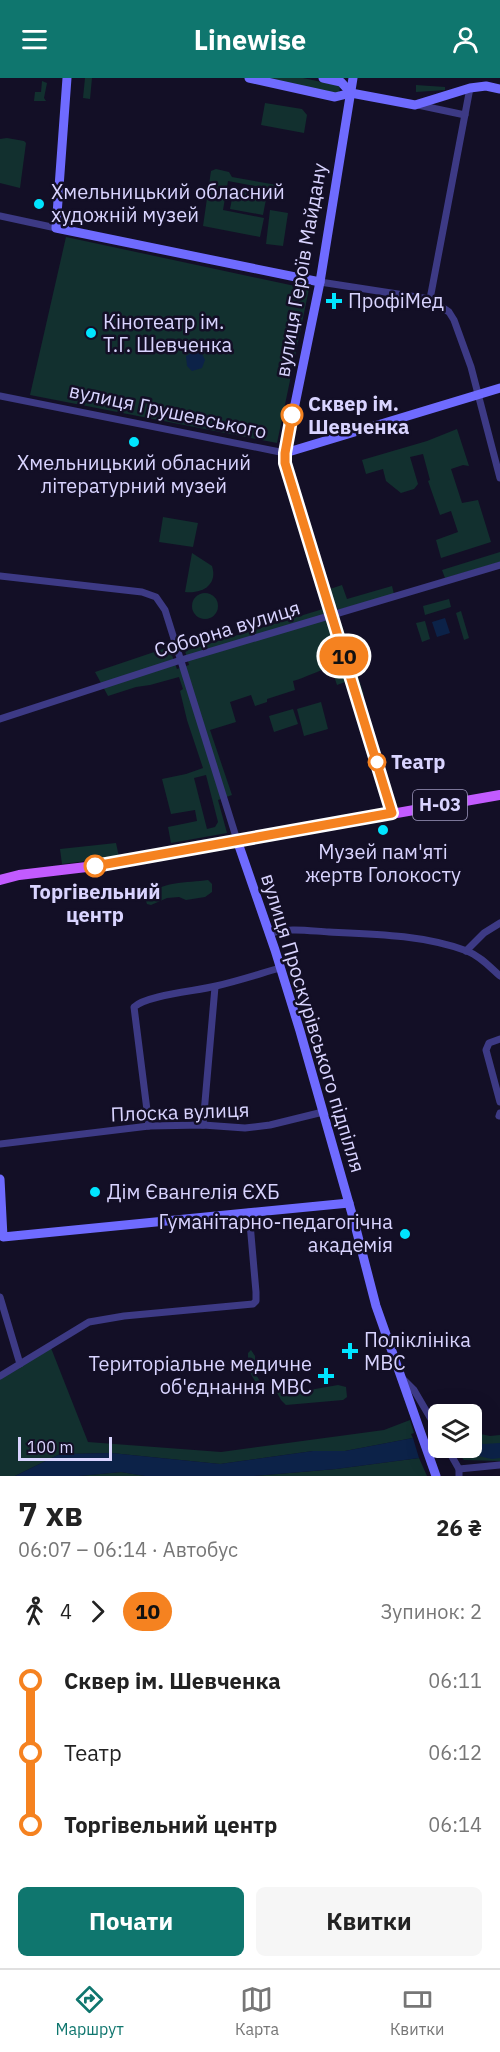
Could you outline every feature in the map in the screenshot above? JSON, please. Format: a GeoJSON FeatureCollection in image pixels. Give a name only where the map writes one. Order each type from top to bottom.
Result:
{"type":"FeatureCollection","features":[{"type":"Feature","properties":{"kind":"main road","name":"Н-03"},"geometry":{"type":"LineString","coordinates":[[0,878],[95,866],[500,795]]}},
{"type":"Feature","properties":{"kind":"street"},"geometry":{"type":"LineString","coordinates":[[56,228],[67,78]]}},
{"type":"Feature","properties":{"kind":"street"},"geometry":{"type":"LineString","coordinates":[[249,78],[335,97],[351,93],[465,115]]}},
{"type":"Feature","properties":{"kind":"street"},"geometry":{"type":"LineString","coordinates":[[323,78],[341,82],[351,93]]}},
{"type":"Feature","properties":{"kind":"street","name":"вулиця Героїв Майдану"},"geometry":{"type":"LineString","coordinates":[[353,78],[320,282],[285,453],[285,463],[392,813]]}},
{"type":"Feature","properties":{"kind":"street"},"geometry":{"type":"LineString","coordinates":[[415,105],[470,87],[486,86],[500,89]]}},
{"type":"Feature","properties":{"kind":"street"},"geometry":{"type":"LineString","coordinates":[[430,298],[470,87]]}},
{"type":"Feature","properties":{"kind":"street"},"geometry":{"type":"LineString","coordinates":[[0,216],[320,282],[430,298],[442,306],[454,320],[471,367],[500,478]]}},
{"type":"Feature","properties":{"kind":"street","name":"вулиця Грушевського"},"geometry":{"type":"LineString","coordinates":[[0,396],[285,453],[500,388]]}},
{"type":"Feature","properties":{"kind":"street","name":"Соборна вулиця"},"geometry":{"type":"LineString","coordinates":[[0,719],[181,660],[500,565]]}},
{"type":"Feature","properties":{"kind":"street","name":"вулиця Проскурівського підпілля"},"geometry":{"type":"LineString","coordinates":[[0,576],[142,592],[153,595],[162,604],[280,968],[349,1203],[376,1306],[436,1476]]}},
{"type":"Feature","properties":{"kind":"street"},"geometry":{"type":"LineString","coordinates":[[466,951],[484,933],[500,923]]}},
{"type":"Feature","properties":{"kind":"street"},"geometry":{"type":"LineString","coordinates":[[269,934],[296,930],[415,939],[466,951],[482,960],[500,976]]}},
{"type":"Feature","properties":{"kind":"street"},"geometry":{"type":"LineString","coordinates":[[149,1126],[135,1007],[141,1002],[152,999],[215,987],[280,968]]}},
{"type":"Feature","properties":{"kind":"street"},"geometry":{"type":"LineString","coordinates":[[203,1125],[215,987]]}},
{"type":"Feature","properties":{"kind":"street"},"geometry":{"type":"LineString","coordinates":[[500,1039],[489,1043],[486,1050],[500,1102]]}},
{"type":"Feature","properties":{"kind":"street","name":"Плоска вулиця"},"geometry":{"type":"LineString","coordinates":[[0,1144],[149,1126],[203,1125],[245,1128],[270,1125],[323,1112]]}},
{"type":"Feature","properties":{"kind":"street"},"geometry":{"type":"LineString","coordinates":[[0,1179],[2,1237],[349,1203]]}},
{"type":"Feature","properties":{"kind":"street"},"geometry":{"type":"LineString","coordinates":[[0,1376],[89,1322],[124,1316],[253,1304],[256,1301],[256,1292],[249,1212]]}},
{"type":"Feature","properties":{"kind":"street"},"geometry":{"type":"LineString","coordinates":[[0,1297],[20,1364]]}},
{"type":"Feature","properties":{"kind":"street"},"geometry":{"type":"LineString","coordinates":[[401,1377],[414,1390],[428,1414]]}},
{"type":"Feature","properties":{"kind":"street"},"geometry":{"type":"LineString","coordinates":[[452,1458],[459,1472],[500,1465]]}},
{"type":"Feature","properties":{"kind":"green space"},"geometry":{"type":"Polygon","coordinates":[[[85,78],[92,78],[90,99],[83,98],[85,78]]]}},
{"type":"Feature","properties":{"kind":"green space"},"geometry":{"type":"Polygon","coordinates":[[[265,78],[303,78],[340,86],[339,94],[265,78]]]}},
{"type":"Feature","properties":{"kind":"green space"},"geometry":{"type":"Polygon","coordinates":[[[42,81],[47,83],[44,98],[46,101],[34,101],[35,92],[41,92],[42,81]]]}},
{"type":"Feature","properties":{"kind":"green space"},"geometry":{"type":"Polygon","coordinates":[[[416,85],[445,87],[445,90],[416,92],[416,85]]]}},
{"type":"Feature","properties":{"kind":"green space"},"geometry":{"type":"Polygon","coordinates":[[[265,103],[302,109],[307,115],[304,133],[261,125],[265,103]]]}},
{"type":"Feature","properties":{"kind":"green space"},"geometry":{"type":"Polygon","coordinates":[[[7,138],[26,143],[20,188],[0,183],[0,139],[7,138]]]}},
{"type":"Feature","properties":{"kind":"green space"},"geometry":{"type":"Polygon","coordinates":[[[216,169],[229,172],[232,177],[277,185],[277,190],[228,181],[223,210],[264,218],[260,237],[203,226],[211,171],[216,169]]]}},
{"type":"Feature","properties":{"kind":"green space"},"geometry":{"type":"Polygon","coordinates":[[[234,189],[267,194],[263,215],[230,209],[234,189]]]}},
{"type":"Feature","properties":{"kind":"green space"},"geometry":{"type":"Polygon","coordinates":[[[270,210],[288,213],[283,246],[266,244],[270,210]]]}},
{"type":"Feature","properties":{"kind":"green space"},"geometry":{"type":"Polygon","coordinates":[[[66,237],[309,289],[277,443],[30,395],[66,237]]]}},
{"type":"Feature","properties":{"kind":"green space"},"geometry":{"type":"Polygon","coordinates":[[[457,429],[469,466],[463,465],[451,469],[462,503],[478,500],[491,542],[441,558],[436,540],[458,532],[451,511],[440,515],[428,481],[430,480],[423,454],[410,457],[418,484],[414,489],[401,493],[386,481],[383,469],[366,474],[362,460],[427,441],[457,429]]]}},
{"type":"Feature","properties":{"kind":"green space"},"geometry":{"type":"Polygon","coordinates":[[[163,517],[198,523],[193,547],[159,542],[163,517]]]}},
{"type":"Feature","properties":{"kind":"green space"},"geometry":{"type":"Polygon","coordinates":[[[500,552],[500,562],[445,578],[442,570],[500,552]]]}},
{"type":"Feature","properties":{"kind":"green space"},"geometry":{"type":"Polygon","coordinates":[[[192,553],[212,566],[213,578],[203,590],[185,592],[192,553]]]}},
{"type":"Feature","properties":{"kind":"green space"},"geometry":{"type":"Polygon","coordinates":[[[342,585],[347,599],[392,586],[394,594],[338,610],[336,605],[332,606],[327,590],[342,585]]]}},
{"type":"Feature","properties":{"kind":"green space"},"geometry":{"type":"Polygon","coordinates":[[[205,593],[215,596],[218,606],[215,616],[205,619],[195,616],[192,606],[195,596],[205,593]]]}},
{"type":"Feature","properties":{"kind":"green space"},"geometry":{"type":"Polygon","coordinates":[[[449,599],[451,607],[425,615],[423,606],[449,599]]]}},
{"type":"Feature","properties":{"kind":"green space"},"geometry":{"type":"Polygon","coordinates":[[[323,609],[327,625],[341,622],[364,695],[351,699],[345,682],[337,685],[331,667],[293,681],[295,690],[267,699],[267,702],[255,706],[251,695],[230,702],[236,722],[210,730],[232,795],[218,800],[227,833],[171,843],[168,827],[197,821],[195,810],[171,814],[162,779],[203,768],[187,720],[179,677],[108,696],[95,672],[169,647],[177,669],[189,665],[185,651],[323,609]],[[206,775],[194,778],[207,829],[215,827],[218,822],[206,775]]]}},
{"type":"Feature","properties":{"kind":"green space"},"geometry":{"type":"Polygon","coordinates":[[[461,611],[469,638],[464,640],[456,613],[461,611]]]}},
{"type":"Feature","properties":{"kind":"green space"},"geometry":{"type":"Polygon","coordinates":[[[425,621],[430,639],[422,642],[416,623],[425,621]]]}},
{"type":"Feature","properties":{"kind":"green space"},"geometry":{"type":"Polygon","coordinates":[[[321,702],[328,729],[304,736],[297,709],[321,702]]]}},
{"type":"Feature","properties":{"kind":"green space"},"geometry":{"type":"Polygon","coordinates":[[[293,709],[298,724],[274,732],[269,716],[293,709]]]}},
{"type":"Feature","properties":{"kind":"green space"},"geometry":{"type":"Polygon","coordinates":[[[116,843],[119,857],[62,864],[60,849],[116,843]]]}},
{"type":"Feature","properties":{"kind":"green space"},"geometry":{"type":"Polygon","coordinates":[[[208,880],[212,884],[212,892],[205,897],[186,900],[179,897],[167,898],[151,905],[147,904],[145,898],[158,888],[208,880]]]}},
{"type":"Feature","properties":{"kind":"green space"},"geometry":{"type":"Polygon","coordinates":[[[51,1348],[88,1442],[221,1452],[384,1430],[410,1420],[414,1433],[411,1434],[413,1438],[345,1451],[313,1451],[220,1464],[111,1453],[67,1454],[58,1455],[15,1476],[0,1476],[0,1379],[51,1348]]]}},
{"type":"Feature","properties":{"kind":"green space"},"geometry":{"type":"Polygon","coordinates":[[[251,1350],[255,1356],[255,1373],[264,1388],[262,1390],[249,1369],[248,1353],[251,1350]]]}},
{"type":"Feature","properties":{"kind":"green space"},"geometry":{"type":"Polygon","coordinates":[[[338,1385],[346,1387],[347,1397],[343,1400],[286,1405],[276,1391],[282,1386],[298,1392],[338,1385]]]}},
{"type":"Feature","properties":{"kind":"green space"},"geometry":{"type":"Polygon","coordinates":[[[482,1434],[500,1435],[500,1461],[464,1460],[462,1458],[482,1458],[482,1434]]]}},
{"type":"Feature","properties":{"kind":"green space"},"geometry":{"type":"Polygon","coordinates":[[[419,1458],[427,1476],[254,1476],[336,1469],[419,1458]]]}},
{"type":"Feature","properties":{"kind":"green space"},"geometry":{"type":"Polygon","coordinates":[[[121,1472],[145,1476],[79,1476],[121,1472]]]}},
{"type":"Feature","properties":{"kind":"water"},"geometry":{"type":"Polygon","coordinates":[[[193,347],[200,350],[205,360],[202,368],[192,371],[187,366],[186,356],[190,354],[193,347]]]}},
{"type":"Feature","properties":{"kind":"water"},"geometry":{"type":"Polygon","coordinates":[[[445,618],[450,633],[437,637],[432,622],[445,618]]]}},
{"type":"Feature","properties":{"kind":"water"},"geometry":{"type":"Polygon","coordinates":[[[413,1438],[419,1458],[336,1469],[254,1476],[145,1476],[121,1472],[79,1476],[15,1476],[58,1455],[67,1454],[111,1453],[220,1464],[313,1451],[345,1451],[413,1438]]]}},
{"type":"Feature","properties":{"kind":"water"},"geometry":{"type":"Polygon","coordinates":[[[500,1443],[500,1458],[482,1457],[482,1444],[500,1443]]]}},
{"type":"Feature","properties":{"kind":"bus line","name":"10"},"geometry":{"type":"LineString","coordinates":[[95,866],[392,813],[285,463],[292,415]]}},
{"type":"Feature","properties":{"kind":"place","name":"Хмельницький обласний художній музей"},"geometry":{"type":"Point","coordinates":[39,204]}},
{"type":"Feature","properties":{"kind":"place","name":"ПрофіМед"},"geometry":{"type":"Point","coordinates":[334,301]}},
{"type":"Feature","properties":{"kind":"place","name":"Кінотеатр ім. Т.Г. Шевченка"},"geometry":{"type":"Point","coordinates":[91,333]}},
{"type":"Feature","properties":{"kind":"place","name":"Сквер ім. Шевченка"},"geometry":{"type":"Point","coordinates":[292,415]}},
{"type":"Feature","properties":{"kind":"place","name":"Хмельницький обласний літературний музей"},"geometry":{"type":"Point","coordinates":[134,442]}},
{"type":"Feature","properties":{"kind":"place","name":"Театр"},"geometry":{"type":"Point","coordinates":[377,762]}},
{"type":"Feature","properties":{"kind":"place","name":"Музей пам'яті жертв Голокосту"},"geometry":{"type":"Point","coordinates":[383,830]}},
{"type":"Feature","properties":{"kind":"place","name":"Торгівельний центр"},"geometry":{"type":"Point","coordinates":[95,866]}},
{"type":"Feature","properties":{"kind":"place","name":"Дім Євангелія ЄХБ"},"geometry":{"type":"Point","coordinates":[95,1192]}},
{"type":"Feature","properties":{"kind":"place","name":"Гуманітарно-педагогічна академія"},"geometry":{"type":"Point","coordinates":[405,1234]}},
{"type":"Feature","properties":{"kind":"place","name":"Поліклініка МВС"},"geometry":{"type":"Point","coordinates":[350,1351]}},
{"type":"Feature","properties":{"kind":"place","name":"Територіальне медичне об'єднання МВС"},"geometry":{"type":"Point","coordinates":[326,1376]}}]}
